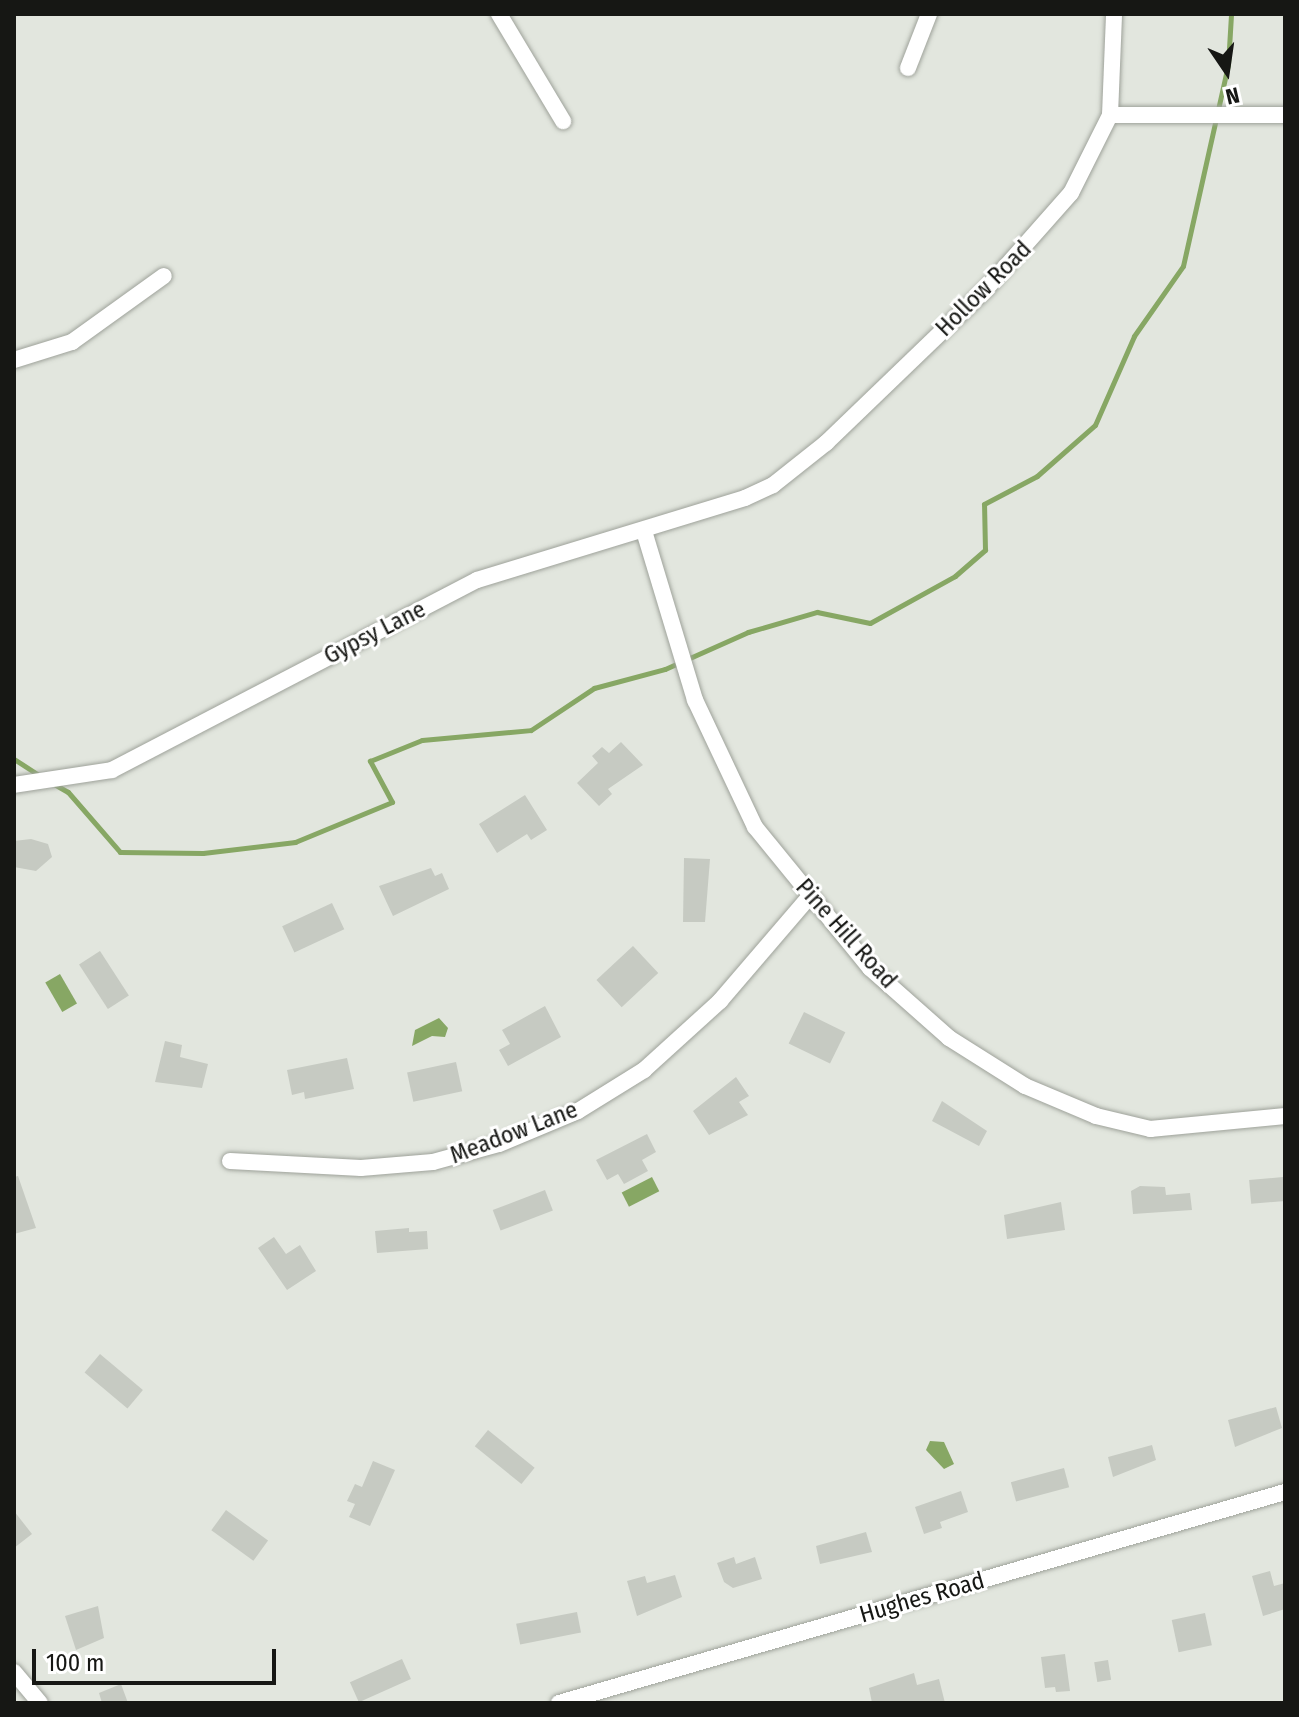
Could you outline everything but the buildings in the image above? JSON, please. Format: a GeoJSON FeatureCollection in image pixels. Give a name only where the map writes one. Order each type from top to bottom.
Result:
{"type":"FeatureCollection","features":[{"type":"Feature","properties":{"kind":"street"},"geometry":{"type":"LineString","coordinates":[[499,14],[563,121]]}},
{"type":"Feature","properties":{"kind":"street"},"geometry":{"type":"LineString","coordinates":[[908,68],[929,14]]}},
{"type":"Feature","properties":{"kind":"street","name":"Hollow Road"},"geometry":{"type":"LineString","coordinates":[[745,498],[773,485],[826,443],[986,289],[1071,193],[1110,115],[1114,14]]}},
{"type":"Feature","properties":{"kind":"street"},"geometry":{"type":"LineString","coordinates":[[1110,115],[1285,115]]}},
{"type":"Feature","properties":{"kind":"street"},"geometry":{"type":"LineString","coordinates":[[14,360],[72,342],[164,276]]}},
{"type":"Feature","properties":{"kind":"street","name":"Gypsy Lane"},"geometry":{"type":"LineString","coordinates":[[14,785],[112,770],[477,580],[558,552],[644,531],[745,498]]}},
{"type":"Feature","properties":{"kind":"street","name":"Pine Hill Road"},"geometry":{"type":"LineString","coordinates":[[644,531],[695,700],[755,827],[870,968],[938,1028],[1025,1086],[1096,1116],[1150,1129],[1285,1116]]}},
{"type":"Feature","properties":{"kind":"street","name":"Meadow Lane"},"geometry":{"type":"LineString","coordinates":[[230,1161],[361,1168],[433,1162],[499,1144],[578,1111],[644,1070],[720,1001],[810,896]]}},
{"type":"Feature","properties":{"kind":"street","name":"Hughes Road"},"geometry":{"type":"LineString","coordinates":[[559,1703],[1285,1492]]}},
{"type":"Feature","properties":{"kind":"street"},"geometry":{"type":"LineString","coordinates":[[14,1672],[40,1703]]}},
{"type":"Feature","properties":{"kind":"shaded area"},"geometry":{"type":"Polygon","coordinates":[[[60,974],[77,1003],[62,1012],[45,982],[60,974]]]}},
{"type":"Feature","properties":{"kind":"shaded area"},"geometry":{"type":"Polygon","coordinates":[[[439,1018],[448,1028],[445,1037],[432,1036],[412,1046],[415,1030],[439,1018]]]}},
{"type":"Feature","properties":{"kind":"shaded area"},"geometry":{"type":"Polygon","coordinates":[[[652,1177],[659,1191],[629,1207],[622,1192],[652,1177]]]}},
{"type":"Feature","properties":{"kind":"shaded area"},"geometry":{"type":"Polygon","coordinates":[[[930,1441],[944,1442],[954,1464],[944,1469],[926,1450],[930,1441]]]}},
{"type":"Feature","properties":{"kind":"waterway"},"geometry":{"type":"LineString","coordinates":[[54,784],[68,792],[120,852],[203,853],[295,842],[392,802],[370,761],[422,740],[531,730],[594,688],[665,669],[748,632],[817,612],[870,623],[955,576],[985,550],[984,504],[1037,476],[1095,425],[1134,336],[1183,266],[1228,65],[1231,14]]}},
{"type":"Feature","properties":{"kind":"waterway"},"geometry":{"type":"LineString","coordinates":[[14,759],[42,777]]}}]}
